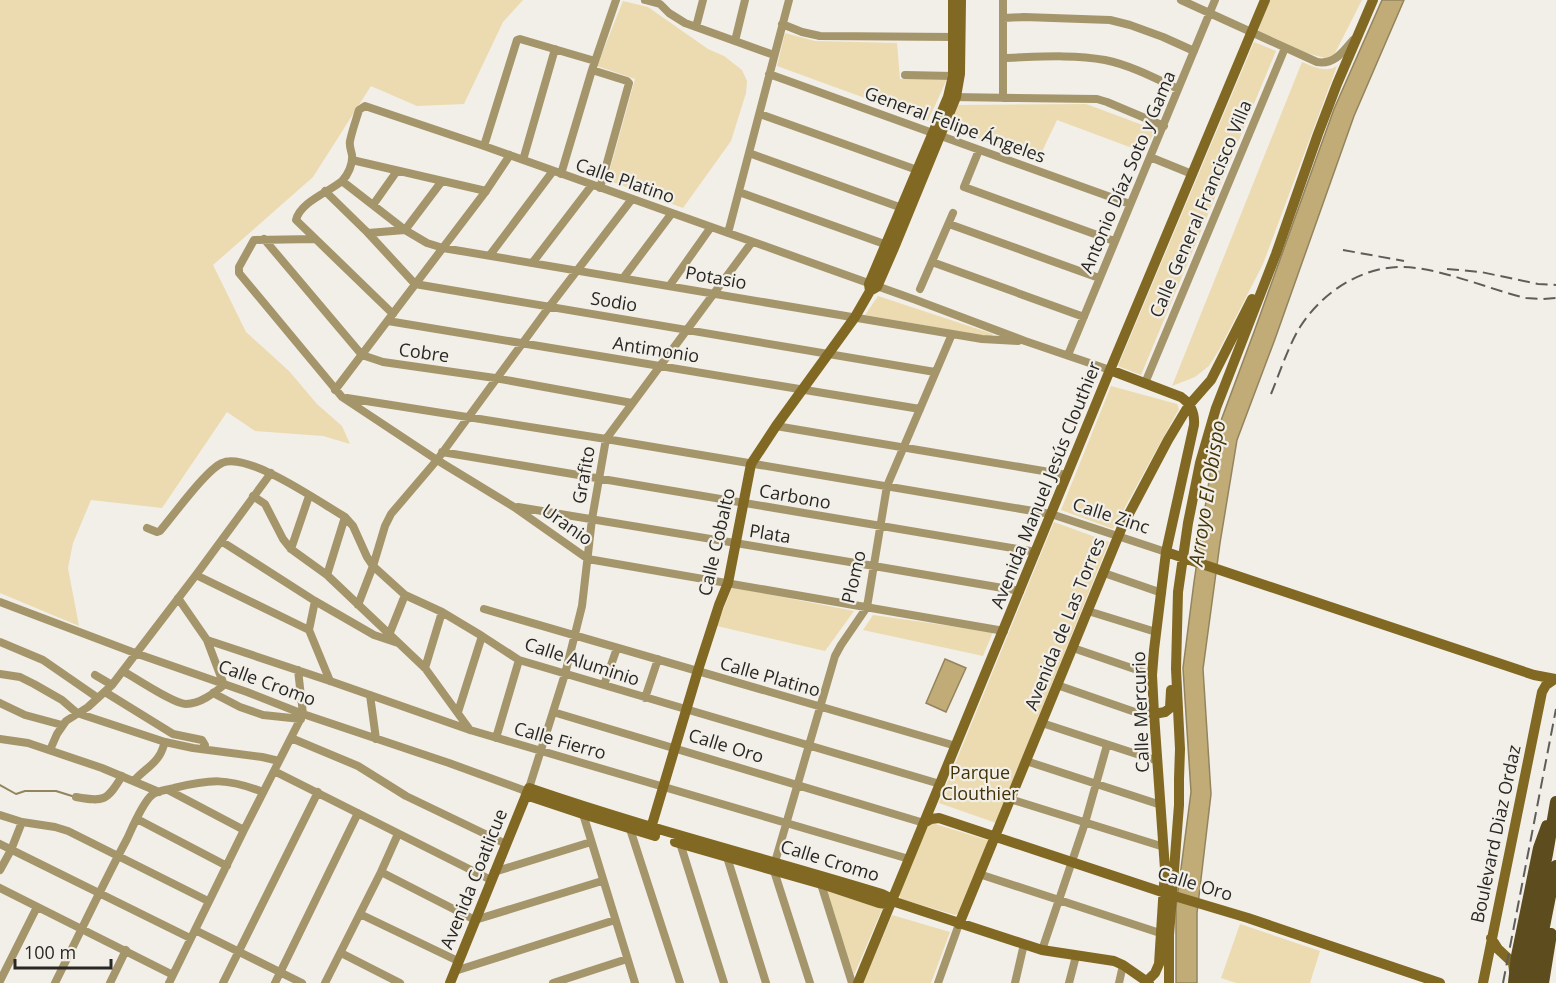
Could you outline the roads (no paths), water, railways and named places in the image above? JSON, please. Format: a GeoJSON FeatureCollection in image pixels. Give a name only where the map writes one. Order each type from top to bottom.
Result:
{"type":"FeatureCollection","features":[{"type":"Feature","properties":{"kind":"main road"},"geometry":{"type":"LineString","coordinates":[[1534,983],[1538,930],[1555,805]]}},
{"type":"Feature","properties":{"kind":"main road"},"geometry":{"type":"LineString","coordinates":[[1514,978],[1539,848],[1555,805]]}},
{"type":"Feature","properties":{"kind":"main road"},"geometry":{"type":"LineString","coordinates":[[1524,983],[1556,866]]}},
{"type":"Feature","properties":{"kind":"main road"},"geometry":{"type":"LineString","coordinates":[[1543,983],[1556,906]]}},
{"type":"Feature","properties":{"kind":"street"},"geometry":{"type":"LineString","coordinates":[[490,255],[557,173],[616,0]]}},
{"type":"Feature","properties":{"kind":"street"},"geometry":{"type":"LineString","coordinates":[[645,0],[661,2],[675,18],[696,27],[774,54]]}},
{"type":"Feature","properties":{"kind":"street"},"geometry":{"type":"LineString","coordinates":[[696,27],[703,0]]}},
{"type":"Feature","properties":{"kind":"street"},"geometry":{"type":"LineString","coordinates":[[735,41],[745,0]]}},
{"type":"Feature","properties":{"kind":"street"},"geometry":{"type":"LineString","coordinates":[[728,233],[789,0]]}},
{"type":"Feature","properties":{"kind":"street"},"geometry":{"type":"LineString","coordinates":[[890,246],[960,74],[953,0]]}},
{"type":"Feature","properties":{"kind":"street"},"geometry":{"type":"LineString","coordinates":[[952,97],[961,0]]}},
{"type":"Feature","properties":{"kind":"street"},"geometry":{"type":"LineString","coordinates":[[1003,0],[1003,98]]}},
{"type":"Feature","properties":{"kind":"street"},"geometry":{"type":"LineString","coordinates":[[1181,0],[1313,61],[1327,63],[1333,61],[1356,37]]}},
{"type":"Feature","properties":{"kind":"street","name":"Antonio Díaz Soto y Gama"},"geometry":{"type":"LineString","coordinates":[[1068,355],[1215,0]]}},
{"type":"Feature","properties":{"kind":"street","name":"Avenida Manuel Jesús Clouthier"},"geometry":{"type":"LineString","coordinates":[[858,983],[1265,0]]}},
{"type":"Feature","properties":{"kind":"street"},"geometry":{"type":"LineString","coordinates":[[1169,869],[1179,806],[1180,749],[1176,669],[1178,592],[1186,559],[1200,463],[1210,426],[1276,254],[1318,134],[1373,0]]}},
{"type":"Feature","properties":{"kind":"street"},"geometry":{"type":"LineString","coordinates":[[1003,18],[1110,20],[1130,24],[1194,51]]}},
{"type":"Feature","properties":{"kind":"street"},"geometry":{"type":"LineString","coordinates":[[782,24],[820,36],[956,37]]}},
{"type":"Feature","properties":{"kind":"street"},"geometry":{"type":"LineString","coordinates":[[484,146],[517,40],[555,49],[629,83],[596,186],[533,262]]}},
{"type":"Feature","properties":{"kind":"street","name":"Calle General Francisco Villa"},"geometry":{"type":"LineString","coordinates":[[1145,383],[1285,48]]}},
{"type":"Feature","properties":{"kind":"street"},"geometry":{"type":"LineString","coordinates":[[523,160],[555,49]]}},
{"type":"Feature","properties":{"kind":"street"},"geometry":{"type":"LineString","coordinates":[[1003,58],[1060,57],[1104,60],[1120,64],[1178,89]]}},
{"type":"Feature","properties":{"kind":"street","name":"General Felipe Ángeles"},"geometry":{"type":"LineString","coordinates":[[769,74],[1130,204]]}},
{"type":"Feature","properties":{"kind":"street"},"geometry":{"type":"LineString","coordinates":[[905,75],[953,76]]}},
{"type":"Feature","properties":{"kind":"street"},"geometry":{"type":"LineString","coordinates":[[952,97],[1097,99],[1164,126]]}},
{"type":"Feature","properties":{"kind":"street","name":"Calle Platino"},"geometry":{"type":"LineString","coordinates":[[352,160],[350,140],[360,110],[363,107],[369,107],[510,155],[872,287],[1110,370]]}},
{"type":"Feature","properties":{"kind":"street"},"geometry":{"type":"LineString","coordinates":[[760,114],[921,172]]}},
{"type":"Feature","properties":{"kind":"street"},"geometry":{"type":"LineString","coordinates":[[979,150],[964,188],[1114,242]]}},
{"type":"Feature","properties":{"kind":"street"},"geometry":{"type":"LineString","coordinates":[[749,153],[902,208]]}},
{"type":"Feature","properties":{"kind":"street"},"geometry":{"type":"LineString","coordinates":[[335,390],[486,191],[510,155]]}},
{"type":"Feature","properties":{"kind":"street"},"geometry":{"type":"LineString","coordinates":[[1150,157],[1192,174]]}},
{"type":"Feature","properties":{"kind":"street"},"geometry":{"type":"LineString","coordinates":[[390,317],[296,220],[299,213],[325,191],[342,181],[352,160],[486,191]]}},
{"type":"Feature","properties":{"kind":"street"},"geometry":{"type":"LineString","coordinates":[[373,205],[397,171]]}},
{"type":"Feature","properties":{"kind":"street"},"geometry":{"type":"LineString","coordinates":[[890,246],[902,208],[921,172]]}},
{"type":"Feature","properties":{"kind":"street","name":"Potasio"},"geometry":{"type":"LineString","coordinates":[[342,181],[405,230],[427,243],[443,248],[993,341],[1025,341]]}},
{"type":"Feature","properties":{"kind":"street"},"geometry":{"type":"LineString","coordinates":[[368,233],[405,230],[442,182]]}},
{"type":"Feature","properties":{"kind":"street"},"geometry":{"type":"LineString","coordinates":[[325,191],[415,284]]}},
{"type":"Feature","properties":{"kind":"street"},"geometry":{"type":"LineString","coordinates":[[739,192],[890,246]]}},
{"type":"Feature","properties":{"kind":"street"},"geometry":{"type":"LineString","coordinates":[[358,605],[374,566],[385,525],[391,514],[437,460],[495,378],[632,199]]}},
{"type":"Feature","properties":{"kind":"street"},"geometry":{"type":"LineString","coordinates":[[624,277],[672,213]]}},
{"type":"Feature","properties":{"kind":"street"},"geometry":{"type":"LineString","coordinates":[[920,289],[953,213]]}},
{"type":"Feature","properties":{"kind":"street"},"geometry":{"type":"LineString","coordinates":[[949,224],[1099,278]]}},
{"type":"Feature","properties":{"kind":"street"},"geometry":{"type":"LineString","coordinates":[[670,285],[711,227]]}},
{"type":"Feature","properties":{"kind":"street"},"geometry":{"type":"LineString","coordinates":[[264,239],[315,239]]}},
{"type":"Feature","properties":{"kind":"street"},"geometry":{"type":"LineString","coordinates":[[264,239],[362,355]]}},
{"type":"Feature","properties":{"kind":"street","name":"Uranio"},"geometry":{"type":"LineString","coordinates":[[264,239],[254,240],[243,259],[239,270],[240,276],[342,397],[437,460],[514,507],[588,559],[1004,631]]}},
{"type":"Feature","properties":{"kind":"street","name":"Grafito"},"geometry":{"type":"LineString","coordinates":[[526,791],[541,751],[576,635],[584,599],[592,519],[606,439],[752,242]]}},
{"type":"Feature","properties":{"kind":"street","name":"Calle Cobalto"},"geometry":{"type":"LineString","coordinates":[[651,828],[686,709],[728,583],[752,464],[776,426],[855,317],[872,287],[890,246]]}},
{"type":"Feature","properties":{"kind":"street","name":"Avenida de Las Torres"},"geometry":{"type":"LineString","coordinates":[[959,924],[1119,535],[1151,470],[1189,405],[1210,380],[1276,254]]}},
{"type":"Feature","properties":{"kind":"street"},"geometry":{"type":"LineString","coordinates":[[932,262],[1084,316]]}},
{"type":"Feature","properties":{"kind":"street","name":"Sodio"},"geometry":{"type":"LineString","coordinates":[[415,284],[935,372]]}},
{"type":"Feature","properties":{"kind":"street","name":"Antimonio"},"geometry":{"type":"LineString","coordinates":[[390,317],[522,343],[920,409]]}},
{"type":"Feature","properties":{"kind":"street","name":"Plomo"},"geometry":{"type":"LineString","coordinates":[[775,866],[836,657],[841,645],[867,607],[887,486],[952,334]]}},
{"type":"Feature","properties":{"kind":"street","name":"Cobre"},"geometry":{"type":"LineString","coordinates":[[362,355],[383,362],[495,378],[632,402]]}},
{"type":"Feature","properties":{"kind":"street"},"geometry":{"type":"LineString","coordinates":[[1110,370],[1171,392],[1183,398],[1189,405]]}},
{"type":"Feature","properties":{"kind":"street","name":"Calle Zinc"},"geometry":{"type":"LineString","coordinates":[[342,397],[1051,514],[1534,675],[1556,679]]}},
{"type":"Feature","properties":{"kind":"street","name":"Calle Mercurio"},"geometry":{"type":"LineString","coordinates":[[1148,982],[1159,964],[1170,894],[1169,869],[1164,848],[1152,675],[1166,552],[1194,425],[1194,415],[1189,405]]}},
{"type":"Feature","properties":{"kind":"street"},"geometry":{"type":"LineString","coordinates":[[776,426],[1067,475]]}},
{"type":"Feature","properties":{"kind":"street","name":"Carbono"},"geometry":{"type":"LineString","coordinates":[[442,452],[1036,552]]}},
{"type":"Feature","properties":{"kind":"street"},"geometry":{"type":"LineString","coordinates":[[147,528],[160,531],[217,466],[224,462],[245,463],[271,473],[345,517],[327,575]]}},
{"type":"Feature","properties":{"kind":"street"},"geometry":{"type":"LineString","coordinates":[[50,750],[62,725],[88,707],[112,685],[271,473]]}},
{"type":"Feature","properties":{"kind":"street"},"geometry":{"type":"LineString","coordinates":[[253,496],[265,504],[283,539],[291,549],[327,575],[425,668],[470,730]]}},
{"type":"Feature","properties":{"kind":"street"},"geometry":{"type":"LineString","coordinates":[[291,549],[309,496]]}},
{"type":"Feature","properties":{"kind":"street","name":"Plata"},"geometry":{"type":"LineString","coordinates":[[514,507],[1020,591]]}},
{"type":"Feature","properties":{"kind":"street","name":"Calle Aluminio"},"geometry":{"type":"LineString","coordinates":[[345,517],[374,566],[405,596],[442,612],[519,660],[940,784]]}},
{"type":"Feature","properties":{"kind":"street"},"geometry":{"type":"LineString","coordinates":[[221,541],[315,601],[379,638],[399,644]]}},
{"type":"Feature","properties":{"kind":"street"},"geometry":{"type":"LineString","coordinates":[[1165,568],[1169,564],[1175,565],[1175,585],[1178,592]]}},
{"type":"Feature","properties":{"kind":"street"},"geometry":{"type":"LineString","coordinates":[[1104,573],[1162,593]]}},
{"type":"Feature","properties":{"kind":"street"},"geometry":{"type":"LineString","coordinates":[[196,575],[309,630]]}},
{"type":"Feature","properties":{"kind":"street"},"geometry":{"type":"LineString","coordinates":[[389,635],[405,596]]}},
{"type":"Feature","properties":{"kind":"street"},"geometry":{"type":"LineString","coordinates":[[123,671],[180,704],[190,704],[224,685],[207,639],[178,598]]}},
{"type":"Feature","properties":{"kind":"street"},"geometry":{"type":"LineString","coordinates":[[315,601],[309,630],[330,681]]}},
{"type":"Feature","properties":{"kind":"street","name":"Calle Cromo"},"geometry":{"type":"LineString","coordinates":[[0,602],[247,692],[302,717],[449,763],[583,814],[727,857],[775,866],[879,903],[892,902],[882,894],[775,866],[526,791]]}},
{"type":"Feature","properties":{"kind":"street","name":"Calle Platino"},"geometry":{"type":"LineString","coordinates":[[484,609],[956,746]]}},
{"type":"Feature","properties":{"kind":"street"},"geometry":{"type":"LineString","coordinates":[[1088,611],[1156,632]]}},
{"type":"Feature","properties":{"kind":"street"},"geometry":{"type":"LineString","coordinates":[[425,668],[442,612]]}},
{"type":"Feature","properties":{"kind":"street"},"geometry":{"type":"LineString","coordinates":[[458,712],[482,636]]}},
{"type":"Feature","properties":{"kind":"street","name":"Calle Fierro"},"geometry":{"type":"LineString","coordinates":[[207,639],[470,730],[909,859]]}},
{"type":"Feature","properties":{"kind":"street"},"geometry":{"type":"LineString","coordinates":[[0,642],[43,660],[173,734],[202,740],[204,750]]}},
{"type":"Feature","properties":{"kind":"street"},"geometry":{"type":"LineString","coordinates":[[604,685],[617,648]]}},
{"type":"Feature","properties":{"kind":"street"},"geometry":{"type":"LineString","coordinates":[[1073,648],[1152,675]]}},
{"type":"Feature","properties":{"kind":"street"},"geometry":{"type":"LineString","coordinates":[[645,698],[657,659]]}},
{"type":"Feature","properties":{"kind":"street"},"geometry":{"type":"LineString","coordinates":[[496,738],[519,660]]}},
{"type":"Feature","properties":{"kind":"street"},"geometry":{"type":"LineString","coordinates":[[1057,685],[1135,712],[1154,714],[1165,712],[1170,708],[1171,684],[1176,669]]}},
{"type":"Feature","properties":{"kind":"street"},"geometry":{"type":"LineString","coordinates":[[169,983],[302,717],[298,670]]}},
{"type":"Feature","properties":{"kind":"street"},"geometry":{"type":"LineString","coordinates":[[0,674],[20,677],[34,684],[62,700],[77,713],[165,742],[279,761]]}},
{"type":"Feature","properties":{"kind":"street"},"geometry":{"type":"LineString","coordinates":[[95,675],[112,685]]}},
{"type":"Feature","properties":{"kind":"street"},"geometry":{"type":"LineString","coordinates":[[1534,675],[1542,692]]}},
{"type":"Feature","properties":{"kind":"street"},"geometry":{"type":"LineString","coordinates":[[1542,692],[1550,682],[1556,679]]}},
{"type":"Feature","properties":{"kind":"street","name":"Boulevard Diaz Ordaz"},"geometry":{"type":"LineString","coordinates":[[1484,979],[1542,692]]}},
{"type":"Feature","properties":{"kind":"street"},"geometry":{"type":"LineString","coordinates":[[213,693],[240,707],[263,715],[302,717]]}},
{"type":"Feature","properties":{"kind":"street"},"geometry":{"type":"LineString","coordinates":[[370,695],[376,739]]}},
{"type":"Feature","properties":{"kind":"street"},"geometry":{"type":"LineString","coordinates":[[0,703],[25,715],[62,725]]}},
{"type":"Feature","properties":{"kind":"street","name":"Calle Oro"},"geometry":{"type":"LineString","coordinates":[[553,711],[924,823]]}},
{"type":"Feature","properties":{"kind":"street"},"geometry":{"type":"LineString","coordinates":[[1042,723],[1158,761]]}},
{"type":"Feature","properties":{"kind":"street"},"geometry":{"type":"LineString","coordinates":[[291,738],[358,766],[406,796],[506,844]]}},
{"type":"Feature","properties":{"kind":"street"},"geometry":{"type":"LineString","coordinates":[[0,739],[28,743],[50,750],[159,792]]}},
{"type":"Feature","properties":{"kind":"street"},"geometry":{"type":"LineString","coordinates":[[134,781],[160,755],[165,742]]}},
{"type":"Feature","properties":{"kind":"street"},"geometry":{"type":"LineString","coordinates":[[1042,950],[1107,745]]}},
{"type":"Feature","properties":{"kind":"street"},"geometry":{"type":"LineString","coordinates":[[1026,761],[1161,805]]}},
{"type":"Feature","properties":{"kind":"street"},"geometry":{"type":"LineString","coordinates":[[274,771],[398,834],[492,876],[591,842]]}},
{"type":"Feature","properties":{"kind":"street"},"geometry":{"type":"LineString","coordinates":[[76,797],[95,800],[105,798],[113,791],[122,776]]}},
{"type":"Feature","properties":{"kind":"street"},"geometry":{"type":"LineString","coordinates":[[55,983],[137,819],[152,795],[193,783],[215,780],[241,783],[263,792]]}},
{"type":"Feature","properties":{"kind":"street"},"geometry":{"type":"LineString","coordinates":[[168,790],[244,830]]}},
{"type":"Feature","properties":{"kind":"street","name":"Avenida Coatlicue"},"geometry":{"type":"LineString","coordinates":[[450,983],[526,791]]}},
{"type":"Feature","properties":{"kind":"street"},"geometry":{"type":"LineString","coordinates":[[223,983],[318,792]]}},
{"type":"Feature","properties":{"kind":"street"},"geometry":{"type":"LineString","coordinates":[[1010,799],[1164,848]]}},
{"type":"Feature","properties":{"kind":"street"},"geometry":{"type":"LineString","coordinates":[[933,800],[933,812],[939,818]]}},
{"type":"Feature","properties":{"kind":"street"},"geometry":{"type":"LineString","coordinates":[[275,983],[358,813]]}},
{"type":"Feature","properties":{"kind":"street"},"geometry":{"type":"LineString","coordinates":[[583,814],[635,983]]}},
{"type":"Feature","properties":{"kind":"street"},"geometry":{"type":"LineString","coordinates":[[0,815],[22,822],[61,829],[208,901]]}},
{"type":"Feature","properties":{"kind":"street"},"geometry":{"type":"LineString","coordinates":[[924,823],[939,818]]}},
{"type":"Feature","properties":{"kind":"street","name":"Calle Oro"},"geometry":{"type":"LineString","coordinates":[[939,818],[1206,904],[1440,983]]}},
{"type":"Feature","properties":{"kind":"street"},"geometry":{"type":"LineString","coordinates":[[137,819],[227,866]]}},
{"type":"Feature","properties":{"kind":"street"},"geometry":{"type":"LineString","coordinates":[[0,870],[22,822]]}},
{"type":"Feature","properties":{"kind":"street"},"geometry":{"type":"LineString","coordinates":[[630,829],[680,983]]}},
{"type":"Feature","properties":{"kind":"street"},"geometry":{"type":"LineString","coordinates":[[325,983],[398,834]]}},
{"type":"Feature","properties":{"kind":"street"},"geometry":{"type":"LineString","coordinates":[[680,843],[724,983]]}},
{"type":"Feature","properties":{"kind":"street"},"geometry":{"type":"LineString","coordinates":[[0,844],[190,939]]}},
{"type":"Feature","properties":{"kind":"street"},"geometry":{"type":"LineString","coordinates":[[727,857],[766,983]]}},
{"type":"Feature","properties":{"kind":"street"},"geometry":{"type":"LineString","coordinates":[[775,866],[810,983]]}},
{"type":"Feature","properties":{"kind":"street"},"geometry":{"type":"LineString","coordinates":[[381,872],[475,920],[602,881]]}},
{"type":"Feature","properties":{"kind":"street"},"geometry":{"type":"LineString","coordinates":[[979,874],[1165,934],[1169,983]]}},
{"type":"Feature","properties":{"kind":"street"},"geometry":{"type":"LineString","coordinates":[[821,884],[852,983]]}},
{"type":"Feature","properties":{"kind":"street"},"geometry":{"type":"LineString","coordinates":[[0,888],[173,975]]}},
{"type":"Feature","properties":{"kind":"street"},"geometry":{"type":"LineString","coordinates":[[892,902],[1042,950],[1104,959],[1123,965],[1148,982]]}},
{"type":"Feature","properties":{"kind":"street"},"geometry":{"type":"LineString","coordinates":[[0,981],[36,907]]}},
{"type":"Feature","properties":{"kind":"street"},"geometry":{"type":"LineString","coordinates":[[360,914],[456,966],[615,920]]}},
{"type":"Feature","properties":{"kind":"street"},"geometry":{"type":"LineString","coordinates":[[938,983],[959,924]]}},
{"type":"Feature","properties":{"kind":"street"},"geometry":{"type":"LineString","coordinates":[[195,930],[302,983]]}},
{"type":"Feature","properties":{"kind":"street"},"geometry":{"type":"LineString","coordinates":[[1491,938],[1494,945],[1513,963],[1514,978]]}},
{"type":"Feature","properties":{"kind":"street"},"geometry":{"type":"LineString","coordinates":[[1015,983],[1024,944]]}},
{"type":"Feature","properties":{"kind":"street"},"geometry":{"type":"LineString","coordinates":[[110,983],[126,951]]}},
{"type":"Feature","properties":{"kind":"street"},"geometry":{"type":"LineString","coordinates":[[341,953],[400,983]]}},
{"type":"Feature","properties":{"kind":"street"},"geometry":{"type":"LineString","coordinates":[[1069,983],[1076,956]]}},
{"type":"Feature","properties":{"kind":"street"},"geometry":{"type":"LineString","coordinates":[[1484,979],[1492,962],[1505,956]]}},
{"type":"Feature","properties":{"kind":"street"},"geometry":{"type":"LineString","coordinates":[[553,983],[627,959]]}},
{"type":"Feature","properties":{"kind":"street"},"geometry":{"type":"LineString","coordinates":[[1119,983],[1123,965]]}},
{"type":"Feature","properties":{"kind":"waterway"},"geometry":{"type":"LineString","coordinates":[[0,785],[16,794],[25,791],[56,791],[72,796]]}},
{"type":"Feature","properties":{"kind":"railway"},"geometry":{"type":"LineString","coordinates":[[1343,250],[1404,261]]}},
{"type":"Feature","properties":{"kind":"railway"},"geometry":{"type":"LineString","coordinates":[[1271,394],[1292,343],[1310,313],[1335,290],[1365,274],[1382,269],[1416,268],[1526,298],[1556,298]]}},
{"type":"Feature","properties":{"kind":"railway"},"geometry":{"type":"LineString","coordinates":[[1447,269],[1481,272],[1538,284],[1556,285]]}},
{"type":"Feature","properties":{"kind":"railway"},"geometry":{"type":"LineString","coordinates":[[1503,983],[1556,709]]}},
{"type":"Feature","properties":{"kind":"water label","name":"Arroyo El Obispo"},"geometry":{"type":"Point","coordinates":[1207,493]}},
{"type":"Feature","properties":{"kind":"park label","name":"Parque Clouthier"},"geometry":{"type":"Point","coordinates":[980,783]}}]}
